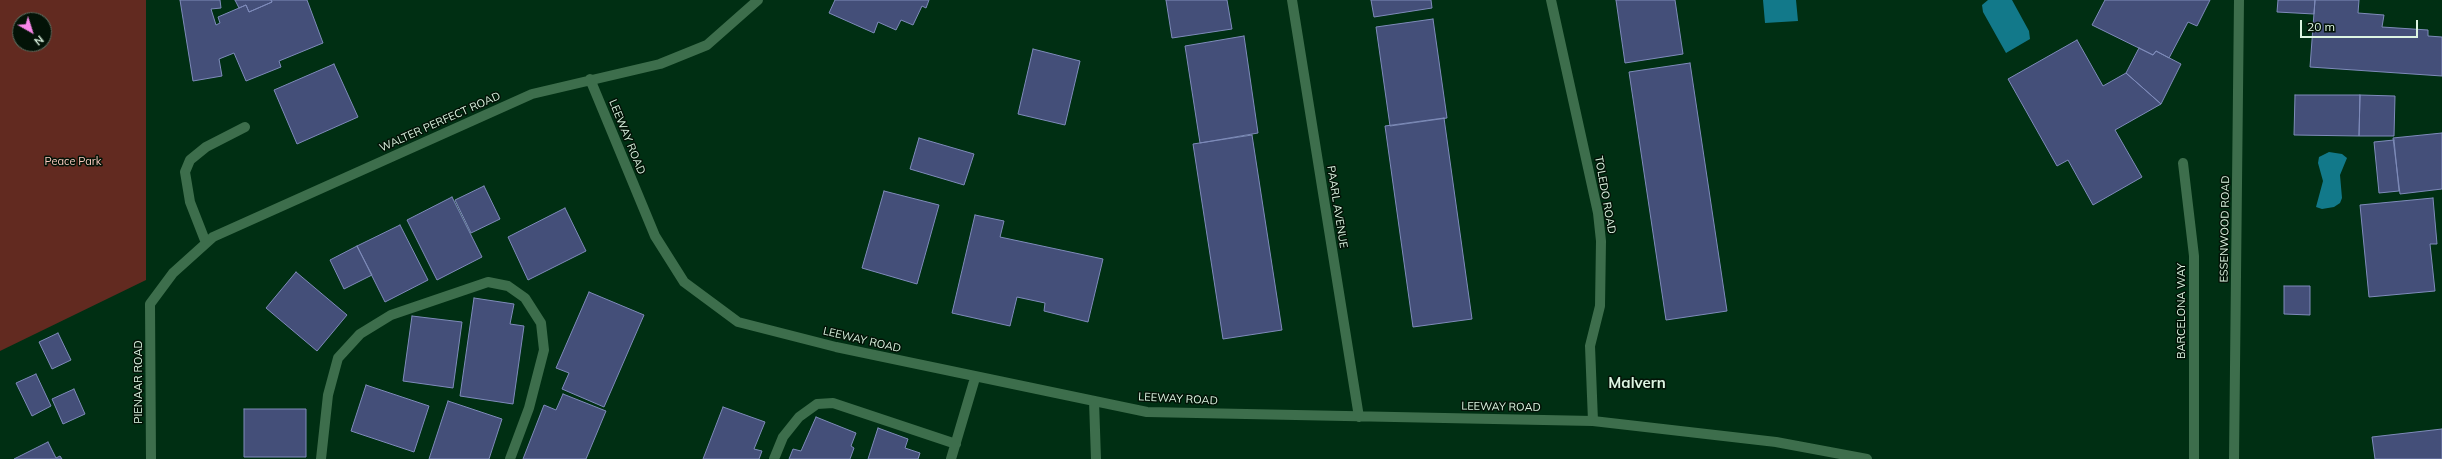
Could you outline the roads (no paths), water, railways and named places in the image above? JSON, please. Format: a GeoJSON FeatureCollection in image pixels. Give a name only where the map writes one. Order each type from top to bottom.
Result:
{"type":"FeatureCollection","features":[{"type":"Feature","properties":{"kind":"street","name":"WALTER PERFECT ROAD"},"geometry":{"type":"LineString","coordinates":[[150,304],[173,273],[213,237],[532,94],[590,79],[660,64],[707,44],[758,0]]}},
{"type":"Feature","properties":{"kind":"street","name":"PAARL AVENUE"},"geometry":{"type":"LineString","coordinates":[[1292,0],[1359,417]]}},
{"type":"Feature","properties":{"kind":"street","name":"TOLEDO ROAD"},"geometry":{"type":"LineString","coordinates":[[1551,0],[1599,227],[1600,306],[1590,346],[1593,420]]}},
{"type":"Feature","properties":{"kind":"street","name":"ESSENWOOD ROAD"},"geometry":{"type":"LineString","coordinates":[[2234,459],[2239,0]]}},
{"type":"Feature","properties":{"kind":"street","name":"LEEWAY ROAD"},"geometry":{"type":"LineString","coordinates":[[590,79],[655,236],[684,282],[738,322],[836,347],[975,378],[1147,412],[1593,420],[1776,442],[1867,459]]}},
{"type":"Feature","properties":{"kind":"street"},"geometry":{"type":"LineString","coordinates":[[206,243],[190,202],[185,172],[190,160],[206,147],[245,127]]}},
{"type":"Feature","properties":{"kind":"street","name":"BARCELONA WAY"},"geometry":{"type":"LineString","coordinates":[[2183,163],[2194,256],[2194,459]]}},
{"type":"Feature","properties":{"kind":"street"},"geometry":{"type":"LineString","coordinates":[[321,459],[328,394],[338,358],[360,334],[391,315],[488,282],[508,286],[525,298],[541,323],[544,350],[529,408],[510,459]]}},
{"type":"Feature","properties":{"kind":"street","name":"PIENAAR ROAD"},"geometry":{"type":"LineString","coordinates":[[150,304],[151,459]]}},
{"type":"Feature","properties":{"kind":"street"},"geometry":{"type":"LineString","coordinates":[[951,459],[975,378]]}},
{"type":"Feature","properties":{"kind":"street"},"geometry":{"type":"LineString","coordinates":[[1094,401],[1096,459]]}},
{"type":"Feature","properties":{"kind":"street"},"geometry":{"type":"LineString","coordinates":[[774,459],[783,437],[799,417],[817,404],[833,403],[956,444]]}},
{"type":"Feature","properties":{"kind":"water"},"geometry":{"type":"Polygon","coordinates":[[[1763,0],[1796,0],[1798,21],[1765,23],[1763,0]]]}},
{"type":"Feature","properties":{"kind":"water"},"geometry":{"type":"Polygon","coordinates":[[[1988,0],[2012,0],[2029,31],[2030,39],[2006,53],[1983,12],[1982,5],[1988,0]]]}},
{"type":"Feature","properties":{"kind":"water"},"geometry":{"type":"Polygon","coordinates":[[[2329,152],[2342,154],[2347,158],[2340,175],[2342,198],[2340,203],[2334,207],[2322,209],[2316,207],[2323,181],[2318,163],[2319,157],[2329,152]]]}},
{"type":"Feature","properties":{"kind":"district","name":"Malvern"},"geometry":{"type":"Point","coordinates":[1637,383]}},
{"type":"Feature","properties":{"kind":"park label","name":"Peace Park"},"geometry":{"type":"Point","coordinates":[73,162]}}]}
